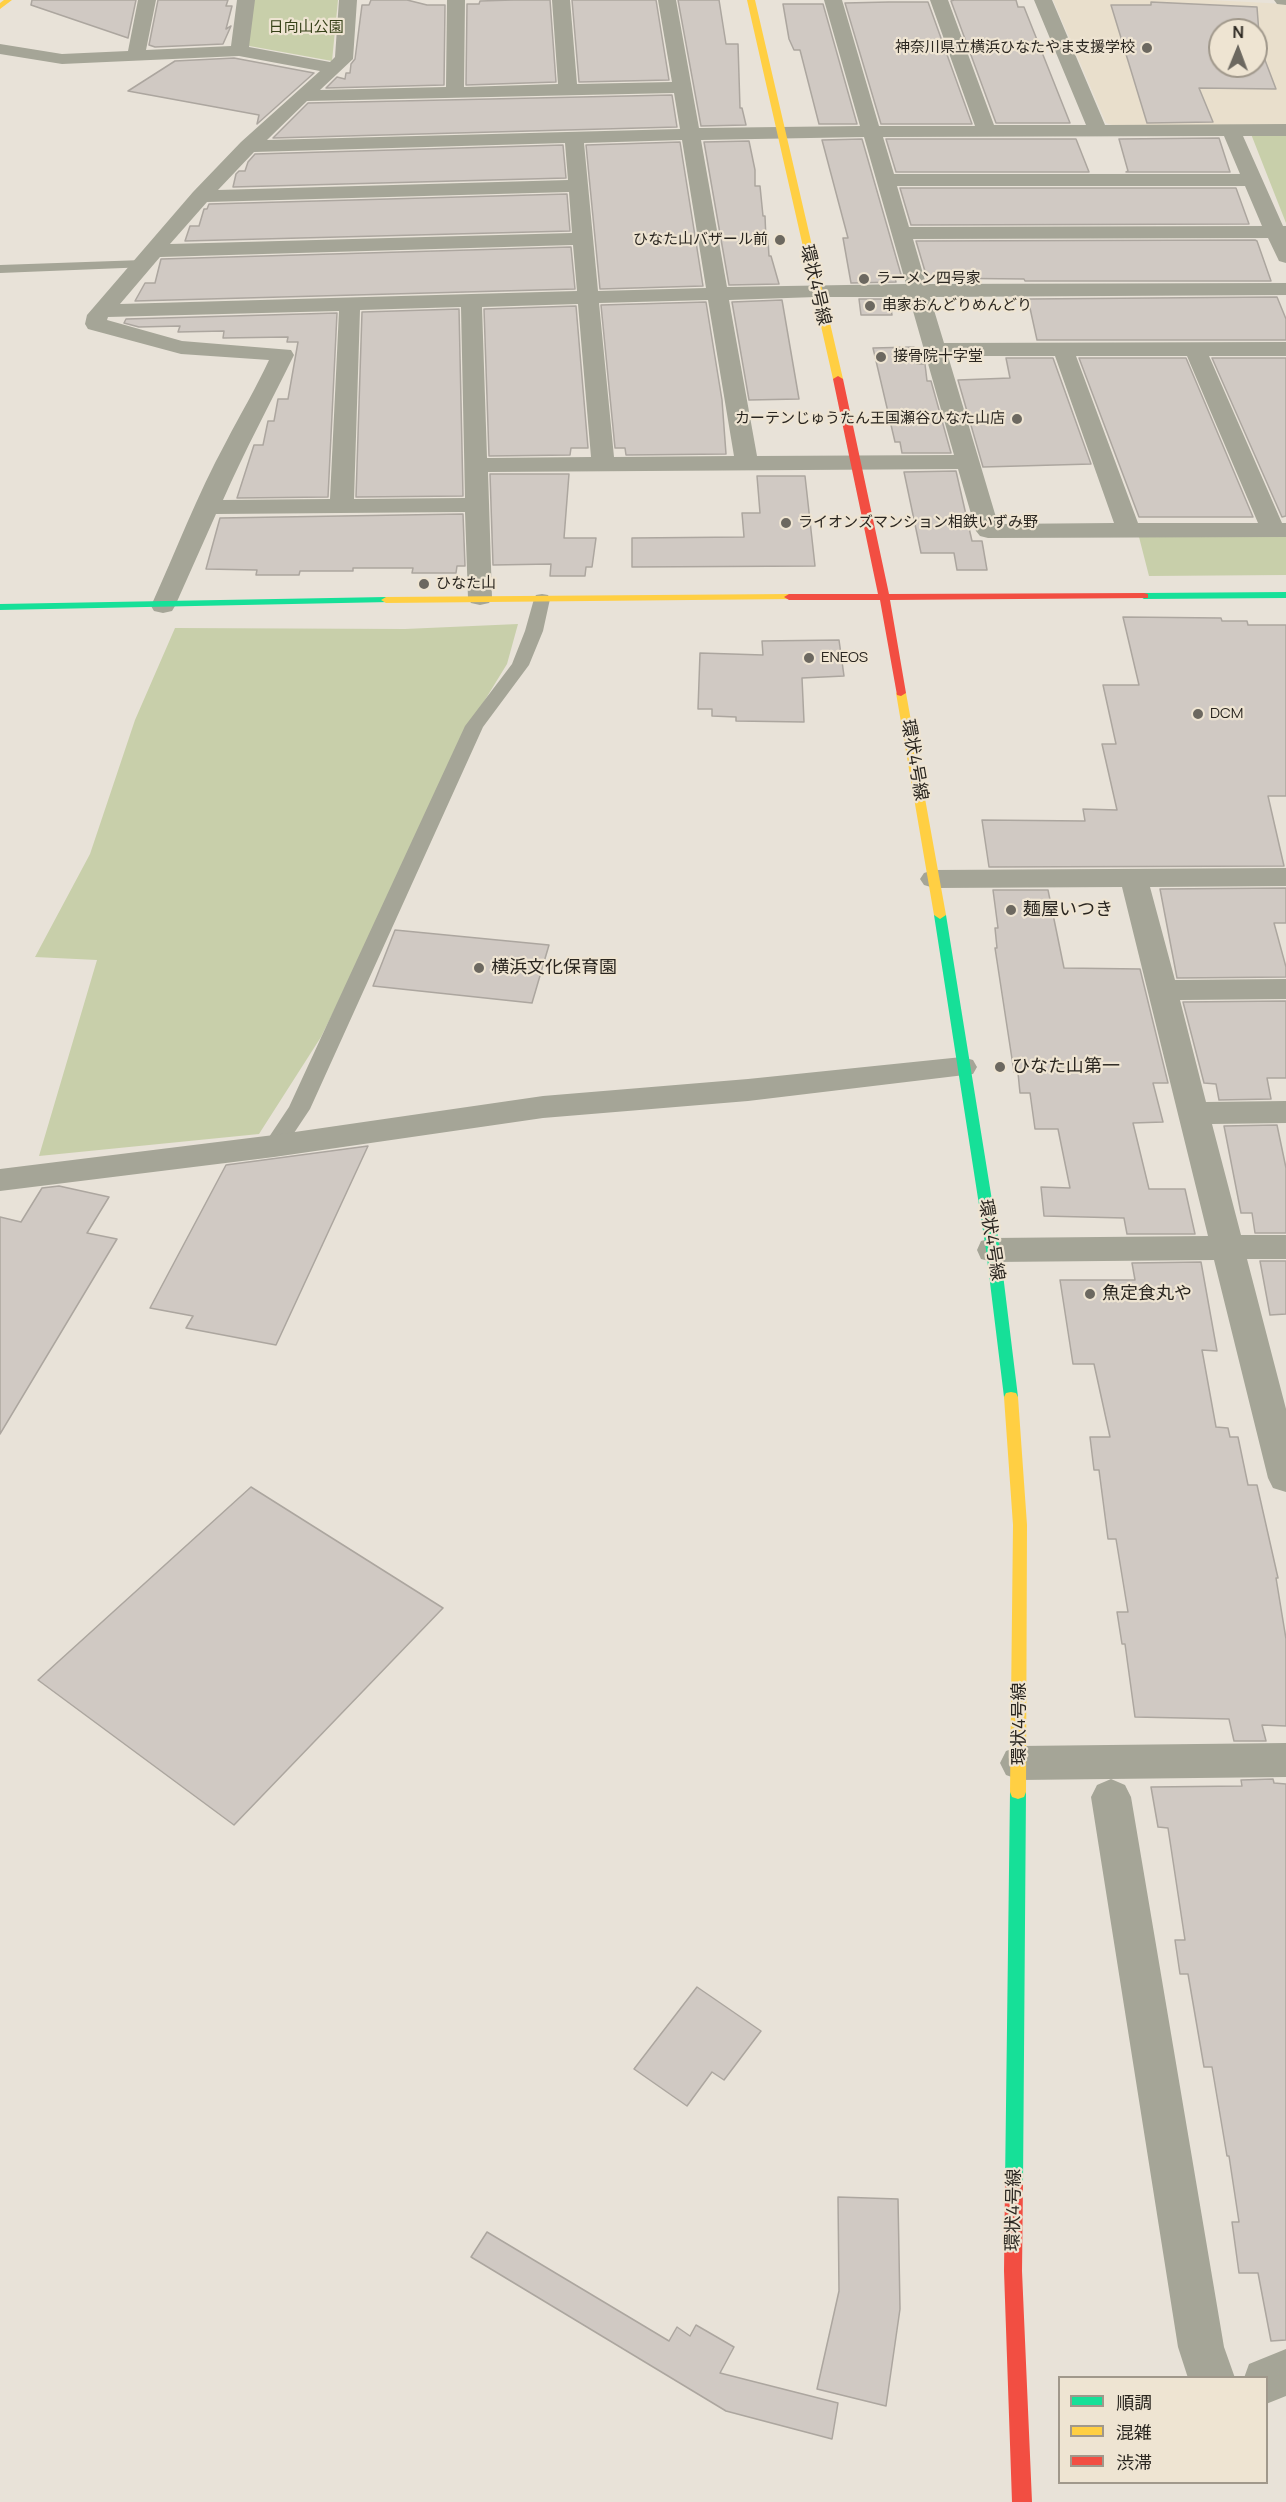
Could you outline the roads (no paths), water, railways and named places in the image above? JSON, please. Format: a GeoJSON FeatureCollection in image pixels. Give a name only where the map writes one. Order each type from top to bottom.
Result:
{"type":"FeatureCollection","features":[{"type":"Feature","properties":{"kind":"main road"},"geometry":{"type":"LineString","coordinates":[[0,6],[8,0]]}},
{"type":"Feature","properties":{"kind":"main road","name":"環状4号線"},"geometry":{"type":"LineString","coordinates":[[750,0],[857,463],[884,596],[934,879],[962,1067],[993,1250],[1010,1386],[1020,1526],[1020,1763],[1017,1812],[1013,2271],[1022,2502]]}},
{"type":"Feature","properties":{"kind":"main road"},"geometry":{"type":"LineString","coordinates":[[0,607],[163,606],[480,598],[1286,595]]}},
{"type":"Feature","properties":{"kind":"street"},"geometry":{"type":"LineString","coordinates":[[136,55],[147,0]]}},
{"type":"Feature","properties":{"kind":"street"},"geometry":{"type":"LineString","coordinates":[[239,51],[246,0]]}},
{"type":"Feature","properties":{"kind":"street"},"geometry":{"type":"LineString","coordinates":[[163,606],[237,442],[255,412],[283,355],[180,347],[96,324],[98,315],[200,196],[248,146],[300,96],[344,59],[348,0]]}},
{"type":"Feature","properties":{"kind":"street"},"geometry":{"type":"LineString","coordinates":[[455,93],[456,0]]}},
{"type":"Feature","properties":{"kind":"street"},"geometry":{"type":"LineString","coordinates":[[561,0],[568,90]]}},
{"type":"Feature","properties":{"kind":"street"},"geometry":{"type":"LineString","coordinates":[[667,0],[747,464]]}},
{"type":"Feature","properties":{"kind":"street"},"geometry":{"type":"LineString","coordinates":[[834,0],[916,291],[988,531],[1279,530],[1195,349]]}},
{"type":"Feature","properties":{"kind":"street"},"geometry":{"type":"LineString","coordinates":[[939,0],[986,131]]}},
{"type":"Feature","properties":{"kind":"street"},"geometry":{"type":"LineString","coordinates":[[1043,0],[1098,131]]}},
{"type":"Feature","properties":{"kind":"street"},"geometry":{"type":"LineString","coordinates":[[0,49],[62,59],[239,51],[335,68]]}},
{"type":"Feature","properties":{"kind":"street"},"geometry":{"type":"LineString","coordinates":[[300,96],[682,87]]}},
{"type":"Feature","properties":{"kind":"street"},"geometry":{"type":"LineString","coordinates":[[1231,130],[1252,180],[1281,232],[1286,257]]}},
{"type":"Feature","properties":{"kind":"street"},"geometry":{"type":"LineString","coordinates":[[248,146],[780,132],[1286,130]]}},
{"type":"Feature","properties":{"kind":"street"},"geometry":{"type":"LineString","coordinates":[[574,138],[603,465]]}},
{"type":"Feature","properties":{"kind":"street"},"geometry":{"type":"LineString","coordinates":[[885,180],[1252,180]]}},
{"type":"Feature","properties":{"kind":"street"},"geometry":{"type":"LineString","coordinates":[[200,196],[578,186]]}},
{"type":"Feature","properties":{"kind":"street"},"geometry":{"type":"LineString","coordinates":[[900,233],[1281,232]]}},
{"type":"Feature","properties":{"kind":"street"},"geometry":{"type":"LineString","coordinates":[[149,257],[583,239]]}},
{"type":"Feature","properties":{"kind":"street"},"geometry":{"type":"LineString","coordinates":[[102,311],[816,291],[1286,289]]}},
{"type":"Feature","properties":{"kind":"street"},"geometry":{"type":"LineString","coordinates":[[471,301],[480,598]]}},
{"type":"Feature","properties":{"kind":"street"},"geometry":{"type":"LineString","coordinates":[[342,506],[350,304]]}},
{"type":"Feature","properties":{"kind":"street"},"geometry":{"type":"LineString","coordinates":[[934,350],[1286,349]]}},
{"type":"Feature","properties":{"kind":"street"},"geometry":{"type":"LineString","coordinates":[[1063,350],[1128,530]]}},
{"type":"Feature","properties":{"kind":"street"},"geometry":{"type":"LineString","coordinates":[[477,465],[966,462]]}},
{"type":"Feature","properties":{"kind":"street"},"geometry":{"type":"LineString","coordinates":[[207,507],[478,505]]}},
{"type":"Feature","properties":{"kind":"street"},"geometry":{"type":"LineString","coordinates":[[934,879],[1286,877]]}},
{"type":"Feature","properties":{"kind":"street"},"geometry":{"type":"LineString","coordinates":[[1134,878],[1228,1248],[1276,1400],[1286,1478]]}},
{"type":"Feature","properties":{"kind":"street"},"geometry":{"type":"LineString","coordinates":[[1162,990],[1286,989]]}},
{"type":"Feature","properties":{"kind":"street"},"geometry":{"type":"LineString","coordinates":[[0,1180],[274,1146],[543,1107],[748,1090],[962,1067]]}},
{"type":"Feature","properties":{"kind":"street"},"geometry":{"type":"LineString","coordinates":[[1194,1113],[1286,1112]]}},
{"type":"Feature","properties":{"kind":"street"},"geometry":{"type":"LineString","coordinates":[[993,1250],[1286,1247]]}},
{"type":"Feature","properties":{"kind":"street"},"geometry":{"type":"LineString","coordinates":[[1020,1763],[1286,1760]]}},
{"type":"Feature","properties":{"kind":"street"},"geometry":{"type":"LineString","coordinates":[[1111,1797],[1201,2347],[1211,2376]]}},
{"type":"Feature","properties":{"kind":"street"},"geometry":{"type":"LineString","coordinates":[[1268,2379],[1286,2372]]}},
{"type":"Feature","properties":{"kind":"lane"},"geometry":{"type":"LineString","coordinates":[[0,269],[149,257]]}},
{"type":"Feature","properties":{"kind":"lane"},"geometry":{"type":"LineString","coordinates":[[274,1146],[299,1109],[474,726],[520,665],[534,631],[542,599]]}},
{"type":"Feature","properties":{"kind":"place","name":"神奈川県立横浜ひなたやま支援学校"},"geometry":{"type":"Point","coordinates":[1147,48]}},
{"type":"Feature","properties":{"kind":"place","name":"ひなた山バザール前"},"geometry":{"type":"Point","coordinates":[780,240]}},
{"type":"Feature","properties":{"kind":"place","name":"ラーメン四号家"},"geometry":{"type":"Point","coordinates":[864,279]}},
{"type":"Feature","properties":{"kind":"place","name":"串家おんどりめんどり"},"geometry":{"type":"Point","coordinates":[870,306]}},
{"type":"Feature","properties":{"kind":"place","name":"接骨院十字堂"},"geometry":{"type":"Point","coordinates":[881,357]}},
{"type":"Feature","properties":{"kind":"place","name":"カーテンじゅうたん王国瀬谷ひなた山店"},"geometry":{"type":"Point","coordinates":[1017,419]}},
{"type":"Feature","properties":{"kind":"place","name":"ライオンズマンション相鉄いずみ野"},"geometry":{"type":"Point","coordinates":[786,523]}},
{"type":"Feature","properties":{"kind":"place","name":"ひなた山"},"geometry":{"type":"Point","coordinates":[424,584]}},
{"type":"Feature","properties":{"kind":"place","name":"ENEOS"},"geometry":{"type":"Point","coordinates":[809,658]}},
{"type":"Feature","properties":{"kind":"place","name":"DCM"},"geometry":{"type":"Point","coordinates":[1198,714]}},
{"type":"Feature","properties":{"kind":"place","name":"麺屋いつき"},"geometry":{"type":"Point","coordinates":[1011,910]}},
{"type":"Feature","properties":{"kind":"place","name":"横浜文化保育園"},"geometry":{"type":"Point","coordinates":[479,968]}},
{"type":"Feature","properties":{"kind":"place","name":"ひなた山第一"},"geometry":{"type":"Point","coordinates":[1000,1067]}},
{"type":"Feature","properties":{"kind":"place","name":"魚定食丸や"},"geometry":{"type":"Point","coordinates":[1090,1294]}},
{"type":"Feature","properties":{"kind":"park label","name":"日向山公園"},"geometry":{"type":"Point","coordinates":[306,28]}}]}
